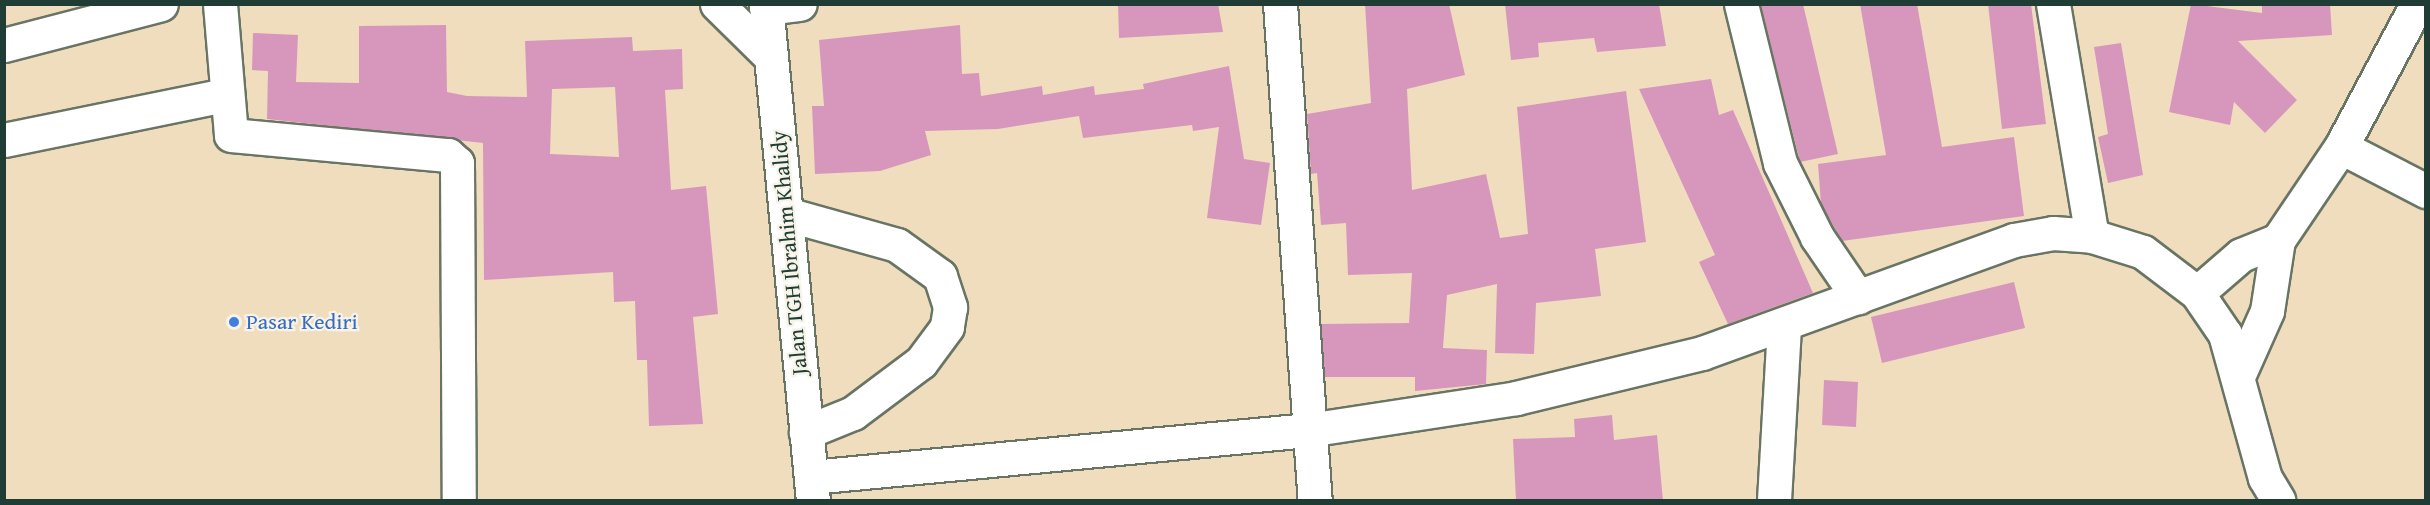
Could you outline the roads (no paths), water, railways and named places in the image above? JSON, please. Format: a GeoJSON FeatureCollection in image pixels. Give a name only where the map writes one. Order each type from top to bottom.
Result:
{"type":"FeatureCollection","features":[{"type":"Feature","properties":{"kind":"street"},"geometry":{"type":"LineString","coordinates":[[220,4],[227,126],[237,139],[448,155],[457,163],[459,501]]}},
{"type":"Feature","properties":{"kind":"street"},"geometry":{"type":"LineString","coordinates":[[717,4],[770,56]]}},
{"type":"Feature","properties":{"kind":"street"},"geometry":{"type":"LineString","coordinates":[[766,6],[800,4]]}},
{"type":"Feature","properties":{"kind":"street"},"geometry":{"type":"LineString","coordinates":[[1280,4],[1308,430],[1315,501]]}},
{"type":"Feature","properties":{"kind":"street"},"geometry":{"type":"LineString","coordinates":[[1741,4],[1780,163],[1818,237],[1858,297]]}},
{"type":"Feature","properties":{"kind":"street"},"geometry":{"type":"LineString","coordinates":[[2053,4],[2092,236]]}},
{"type":"Feature","properties":{"kind":"street"},"geometry":{"type":"LineString","coordinates":[[2239,374],[2267,311],[2278,240],[2341,147],[2417,4]]}},
{"type":"Feature","properties":{"kind":"street"},"geometry":{"type":"LineString","coordinates":[[4,45],[157,5]]}},
{"type":"Feature","properties":{"kind":"street","name":"Jalan TGH Ibrahim Khalidy"},"geometry":{"type":"LineString","coordinates":[[766,6],[812,489]]}},
{"type":"Feature","properties":{"kind":"street"},"geometry":{"type":"LineString","coordinates":[[4,140],[225,95]]}},
{"type":"Feature","properties":{"kind":"street"},"geometry":{"type":"LineString","coordinates":[[2341,147],[2426,191]]}},
{"type":"Feature","properties":{"kind":"street"},"geometry":{"type":"LineString","coordinates":[[786,214],[897,245],[940,276],[950,307],[947,327],[921,362],[853,413],[806,432]]}},
{"type":"Feature","properties":{"kind":"street"},"geometry":{"type":"LineString","coordinates":[[812,489],[1308,430],[1516,398],[1702,353],[2014,240],[2054,233],[2092,236],[2143,252],[2188,285],[2225,334],[2239,374],[2265,478],[2278,501]]}},
{"type":"Feature","properties":{"kind":"street"},"geometry":{"type":"LineString","coordinates":[[2188,285],[2241,255],[2278,240]]}},
{"type":"Feature","properties":{"kind":"street"},"geometry":{"type":"LineString","coordinates":[[1774,501],[1784,324]]}},
{"type":"Feature","properties":{"kind":"place","name":"Pasar Kediri"},"geometry":{"type":"Point","coordinates":[234,322]}}]}
